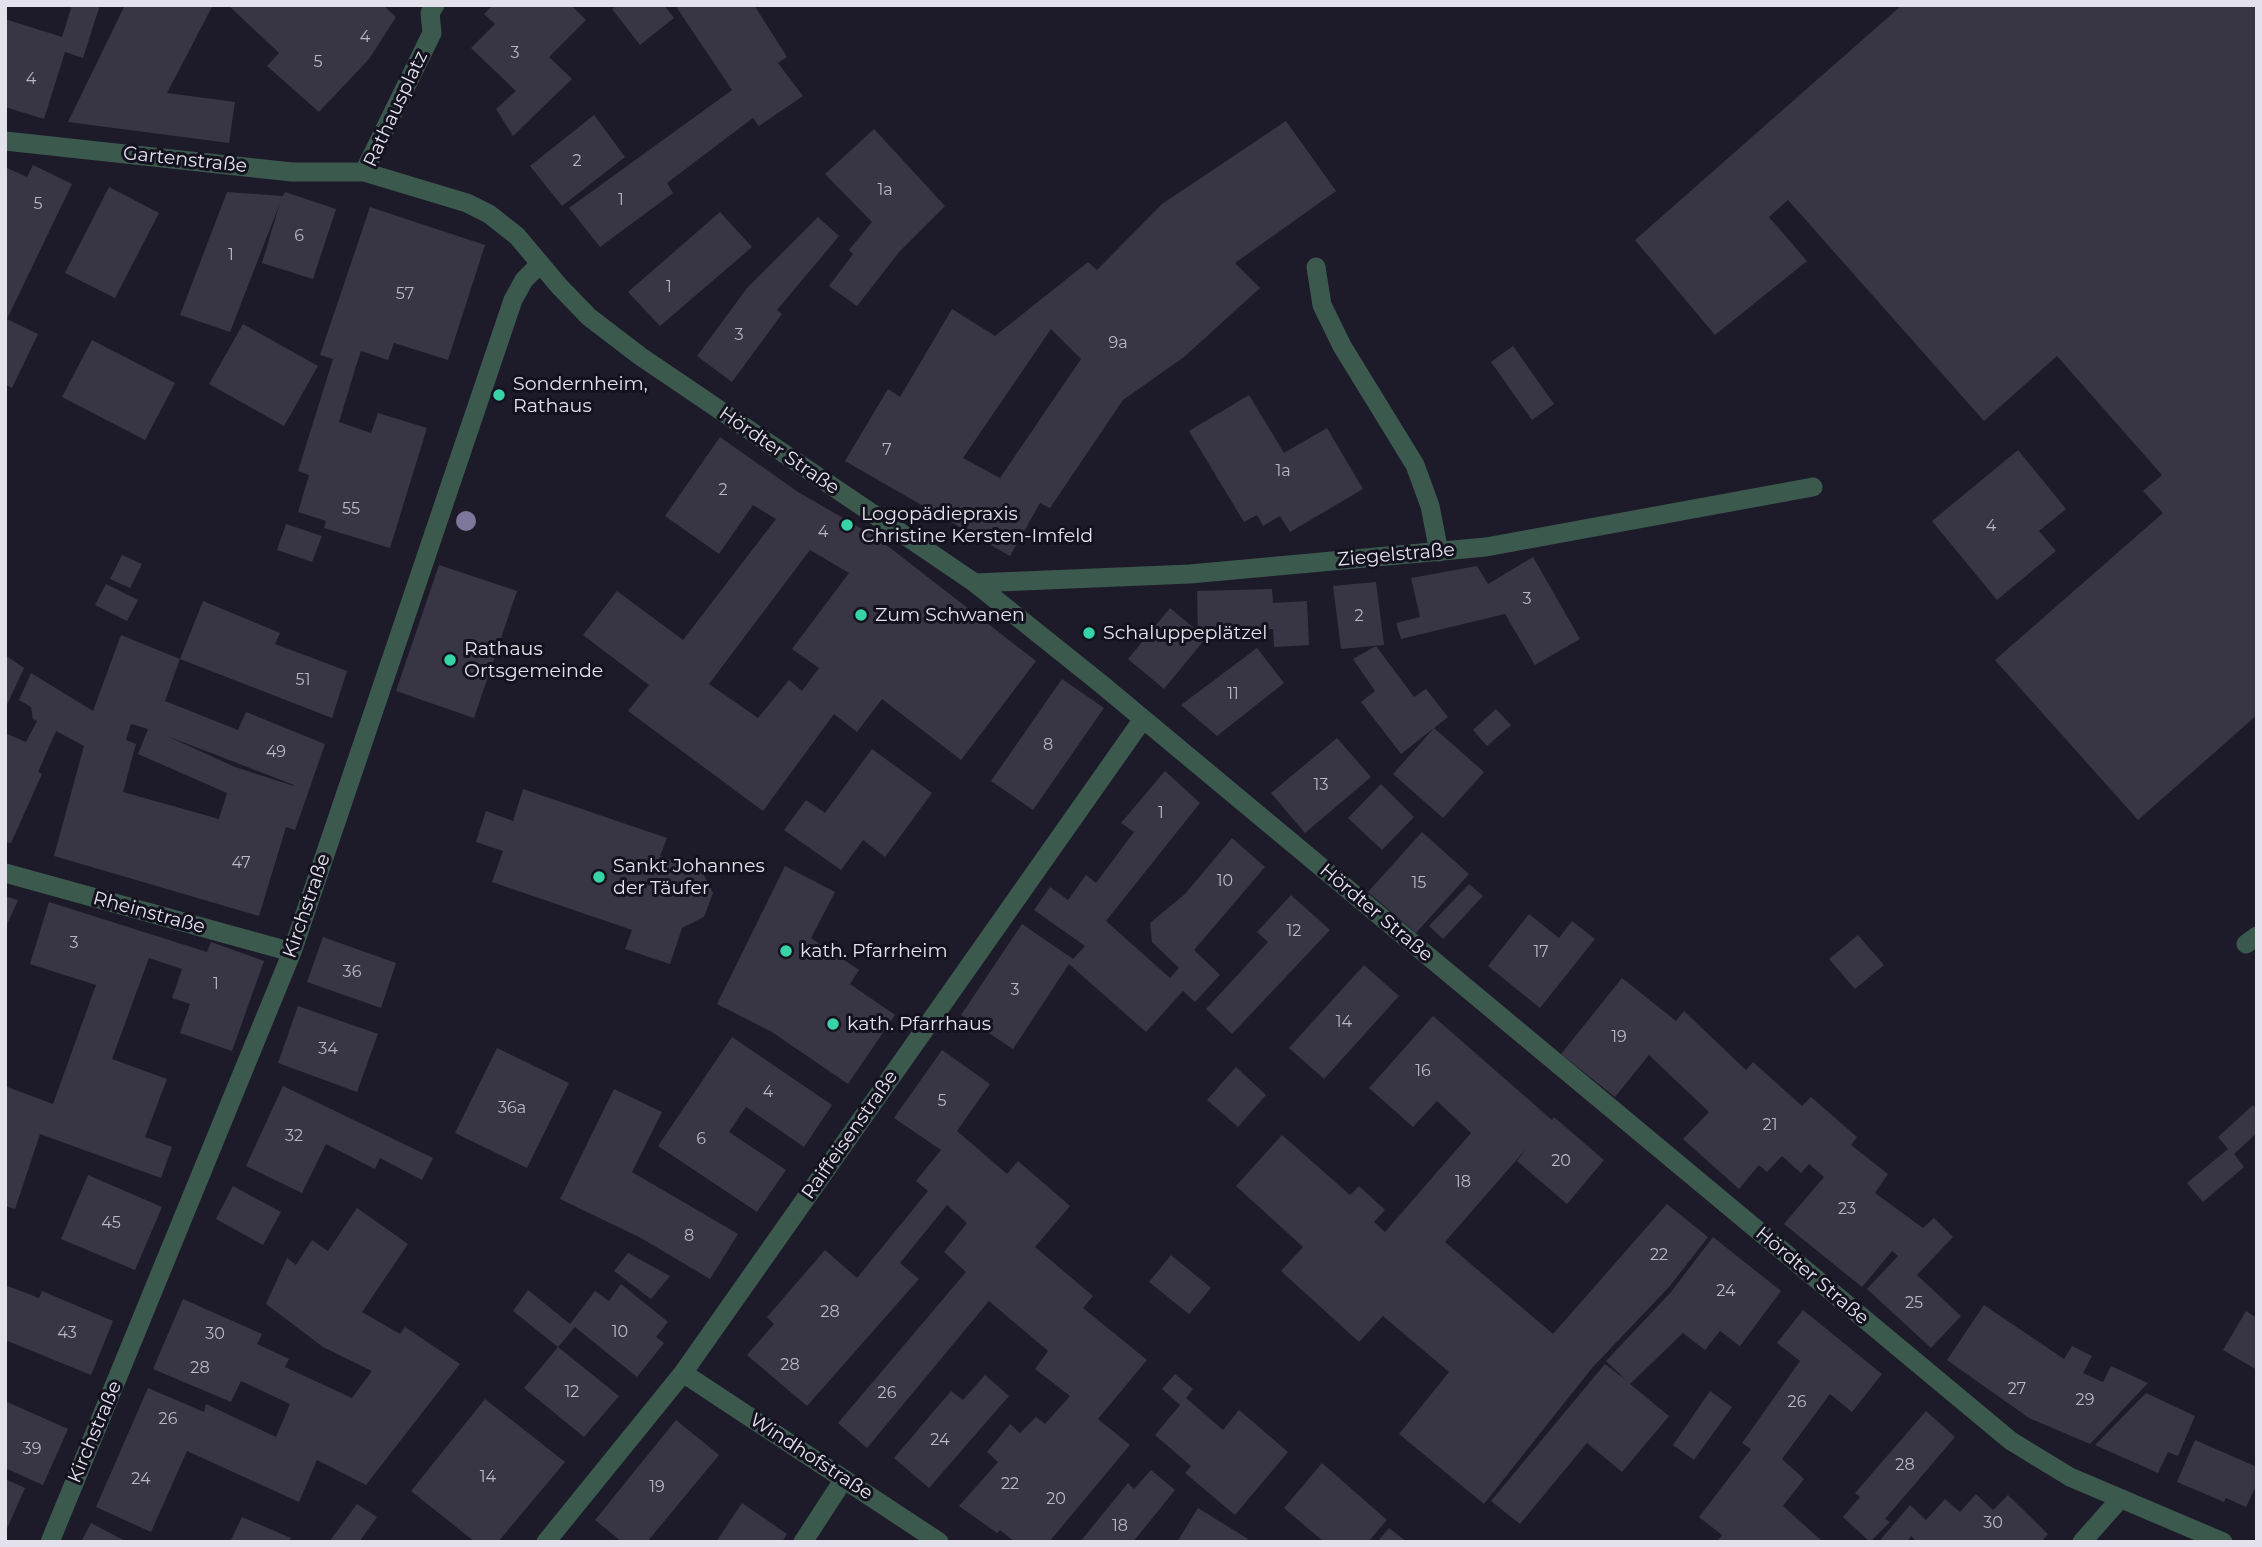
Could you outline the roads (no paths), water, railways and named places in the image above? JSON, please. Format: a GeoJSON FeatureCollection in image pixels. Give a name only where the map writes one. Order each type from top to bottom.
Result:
{"type":"FeatureCollection","features":[{"type":"Feature","properties":{"kind":"street","name":"Rathausplatz"},"geometry":{"type":"LineString","coordinates":[[433,9],[432,33],[364,172],[467,203],[489,214],[517,236],[540,264]]}},
{"type":"Feature","properties":{"kind":"street","name":"Gartenstraße"},"geometry":{"type":"LineString","coordinates":[[5,141],[292,172],[364,172]]}},
{"type":"Feature","properties":{"kind":"street","name":"Hördter Straße"},"geometry":{"type":"LineString","coordinates":[[540,264],[589,317],[640,356],[975,583],[1143,719],[2011,1441],[2070,1477],[2223,1542]]}},
{"type":"Feature","properties":{"kind":"street","name":"Kirchstraße"},"geometry":{"type":"LineString","coordinates":[[50,1542],[292,952],[513,300],[524,280],[540,264]]}},
{"type":"Feature","properties":{"kind":"street"},"geometry":{"type":"LineString","coordinates":[[1316,267],[1322,305],[1342,346],[1415,465],[1430,506],[1439,552]]}},
{"type":"Feature","properties":{"kind":"street","name":"Ziegelstraße"},"geometry":{"type":"LineString","coordinates":[[975,583],[1189,574],[1486,547],[1813,486]]}},
{"type":"Feature","properties":{"kind":"street","name":"Raiffeisenstraße"},"geometry":{"type":"LineString","coordinates":[[546,1542],[683,1373],[1143,719]]}},
{"type":"Feature","properties":{"kind":"street","name":"Rheinstraße"},"geometry":{"type":"LineString","coordinates":[[5,873],[292,952]]}},
{"type":"Feature","properties":{"kind":"street","name":"Windhofstraße"},"geometry":{"type":"LineString","coordinates":[[683,1373],[939,1542]]}},
{"type":"Feature","properties":{"kind":"street"},"geometry":{"type":"LineString","coordinates":[[803,1542],[844,1479]]}},
{"type":"Feature","properties":{"kind":"street"},"geometry":{"type":"LineString","coordinates":[[2088,1539],[2120,1499]]}},
{"type":"Feature","properties":{"kind":"place","name":"Sondernheim, Rathaus"},"geometry":{"type":"Point","coordinates":[499,395]}},
{"type":"Feature","properties":{"kind":"place","name":"Logopädiepraxis Christine Kersten-Imfeld"},"geometry":{"type":"Point","coordinates":[847,525]}},
{"type":"Feature","properties":{"kind":"place","name":"Zum Schwanen"},"geometry":{"type":"Point","coordinates":[861,615]}},
{"type":"Feature","properties":{"kind":"place","name":"Schaluppeplätzel"},"geometry":{"type":"Point","coordinates":[1089,633]}},
{"type":"Feature","properties":{"kind":"place","name":"Rathaus Ortsgemeinde"},"geometry":{"type":"Point","coordinates":[450,660]}},
{"type":"Feature","properties":{"kind":"place","name":"Sankt Johannes der Täufer"},"geometry":{"type":"Point","coordinates":[599,877]}},
{"type":"Feature","properties":{"kind":"place","name":"kath. Pfarrheim"},"geometry":{"type":"Point","coordinates":[786,951]}},
{"type":"Feature","properties":{"kind":"place","name":"kath. Pfarrhaus"},"geometry":{"type":"Point","coordinates":[833,1024]}}]}
